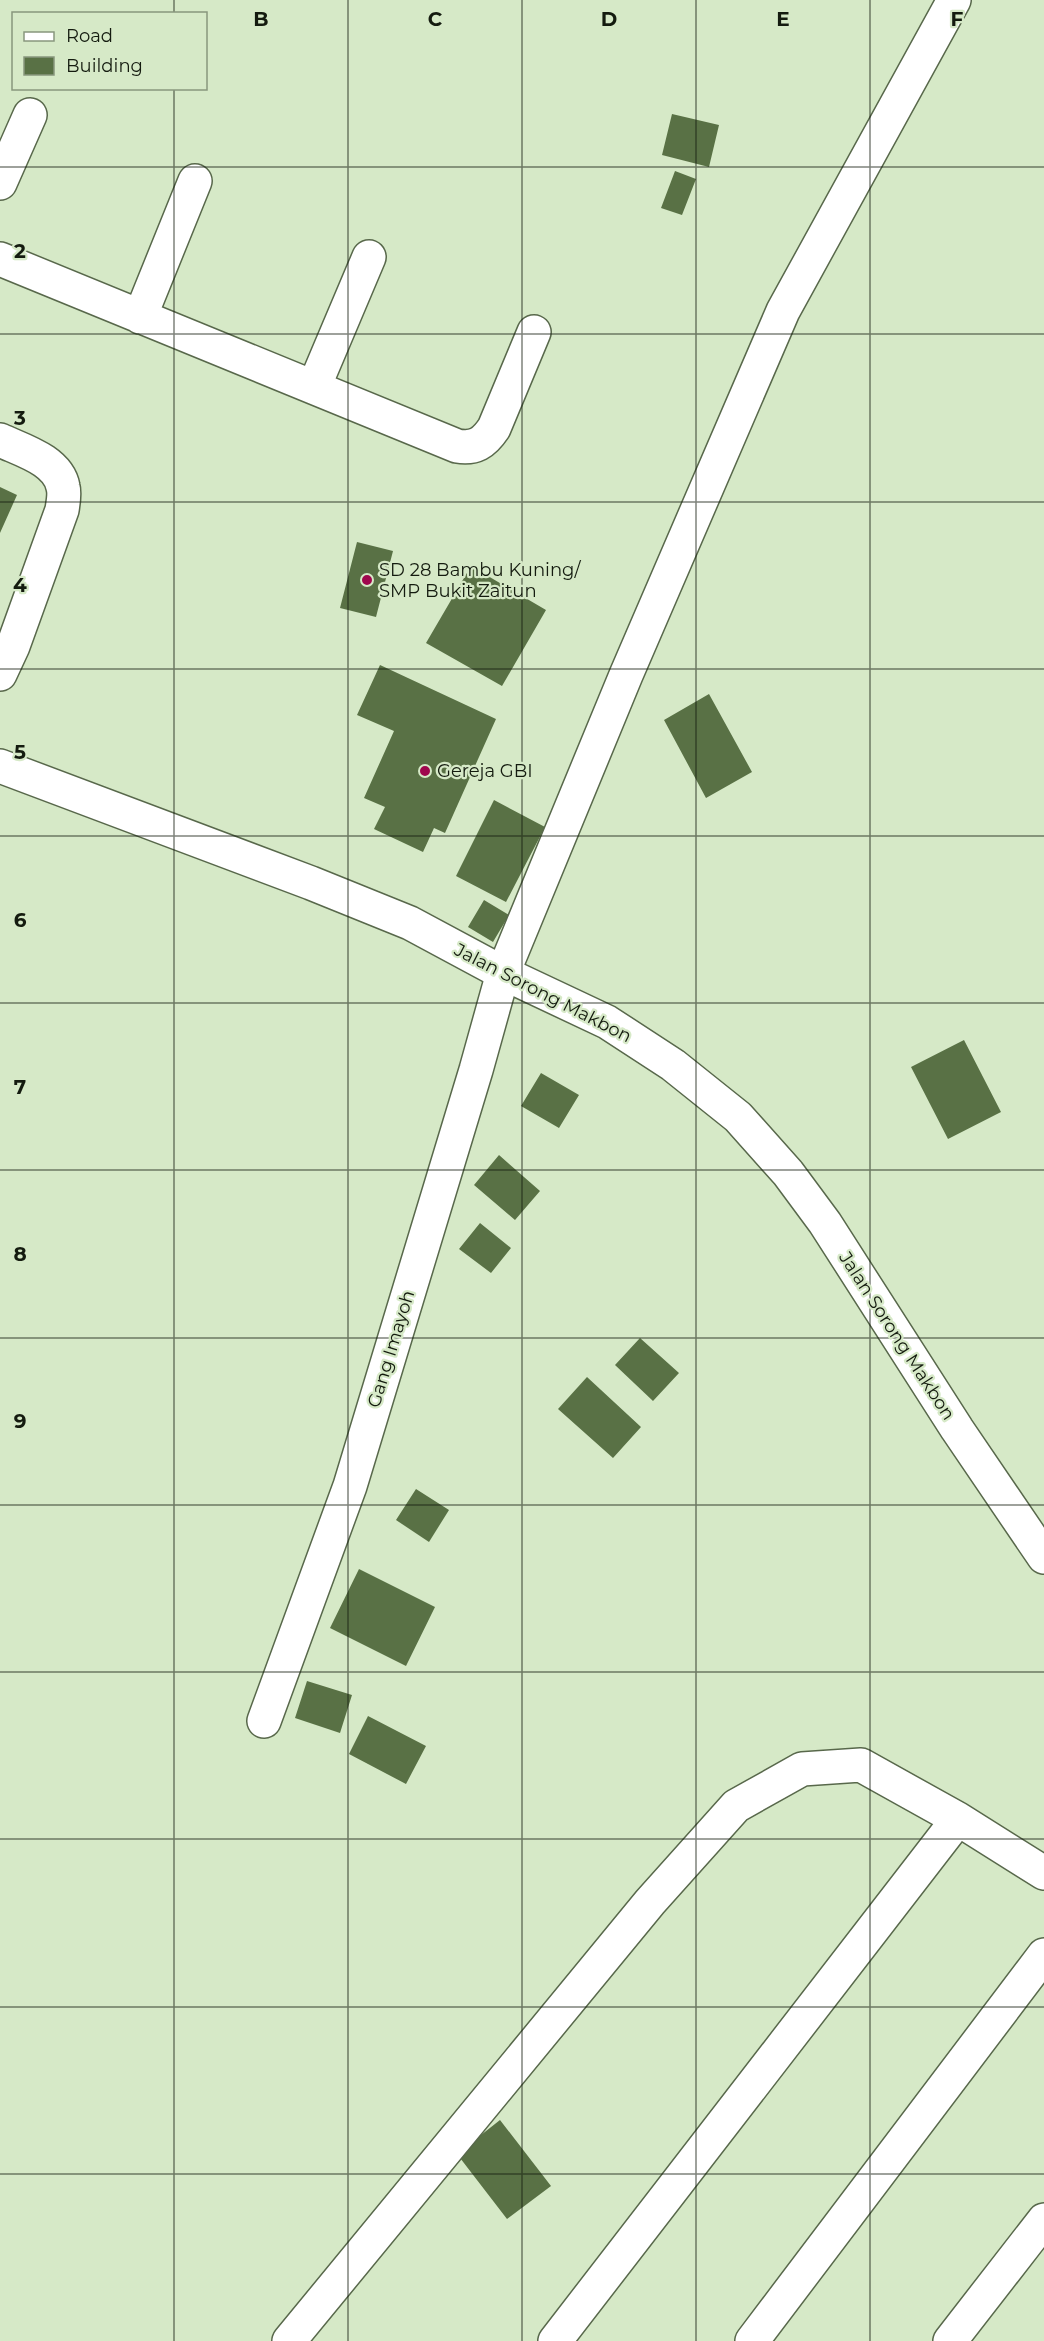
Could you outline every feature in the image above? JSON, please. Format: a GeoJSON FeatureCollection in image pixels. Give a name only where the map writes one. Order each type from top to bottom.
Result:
{"type":"FeatureCollection","features":[{"type":"Feature","properties":{"kind":"main road","name":"Gang Imayoh"},"geometry":{"type":"LineString","coordinates":[[264,1721],[350,1486],[476,1070],[503,973],[626,675],[783,311],[954,0]]}},
{"type":"Feature","properties":{"kind":"main road"},"geometry":{"type":"LineString","coordinates":[[0,183],[30,115]]}},
{"type":"Feature","properties":{"kind":"main road"},"geometry":{"type":"LineString","coordinates":[[140,317],[195,181]]}},
{"type":"Feature","properties":{"kind":"main road"},"geometry":{"type":"LineString","coordinates":[[314,387],[369,256]]}},
{"type":"Feature","properties":{"kind":"main road"},"geometry":{"type":"LineString","coordinates":[[0,259],[457,446],[473,447],[481,444],[494,428],[534,332]]}},
{"type":"Feature","properties":{"kind":"main road"},"geometry":{"type":"LineString","coordinates":[[0,440],[51,465],[60,477],[64,488],[62,510],[13,646],[0,674]]}},
{"type":"Feature","properties":{"kind":"main road","name":"Jalan Sorong Makbon"},"geometry":{"type":"LineString","coordinates":[[0,766],[311,883],[410,923],[503,973],[607,1022],[673,1065],[738,1117],[788,1173],[825,1223],[957,1429],[1044,1557]]}},
{"type":"Feature","properties":{"kind":"main road"},"geometry":{"type":"LineString","coordinates":[[289,2341],[650,1902],[736,1806],[802,1769],[861,1765],[958,1819],[1044,1873]]}},
{"type":"Feature","properties":{"kind":"main road"},"geometry":{"type":"LineString","coordinates":[[555,2341],[958,1819]]}},
{"type":"Feature","properties":{"kind":"main road"},"geometry":{"type":"LineString","coordinates":[[752,2341],[1044,1955]]}},
{"type":"Feature","properties":{"kind":"main road"},"geometry":{"type":"LineString","coordinates":[[950,2341],[1044,2220]]}},
{"type":"Feature","properties":{"kind":"building"},"geometry":{"type":"Polygon","coordinates":[[[672,114],[719,125],[709,167],[662,155],[672,114]]]}},
{"type":"Feature","properties":{"kind":"building"},"geometry":{"type":"Polygon","coordinates":[[[675,171],[696,179],[682,215],[661,208],[675,171]]]}},
{"type":"Feature","properties":{"kind":"building"},"geometry":{"type":"Polygon","coordinates":[[[0,487],[17,495],[0,533],[0,487]]]}},
{"type":"Feature","properties":{"kind":"building","name":"SD 28 Bambu Kuning/ SMP Bukit Zaitun"},"geometry":{"type":"Polygon","coordinates":[[[357,542],[393,551],[376,617],[340,608],[357,542]]]}},
{"type":"Feature","properties":{"kind":"building"},"geometry":{"type":"Polygon","coordinates":[[[471,566],[546,610],[502,686],[426,643],[471,566]]]}},
{"type":"Feature","properties":{"kind":"building","name":"Gereja GBI"},"geometry":{"type":"Polygon","coordinates":[[[380,665],[496,719],[445,833],[434,828],[423,852],[374,829],[385,807],[364,798],[394,731],[357,715],[380,665]]]}},
{"type":"Feature","properties":{"kind":"building"},"geometry":{"type":"Polygon","coordinates":[[[709,694],[752,772],[706,798],[664,720],[709,694]]]}},
{"type":"Feature","properties":{"kind":"building"},"geometry":{"type":"Polygon","coordinates":[[[494,800],[545,827],[506,902],[456,876],[494,800]]]}},
{"type":"Feature","properties":{"kind":"building"},"geometry":{"type":"Polygon","coordinates":[[[484,900],[509,915],[493,942],[468,927],[484,900]]]}},
{"type":"Feature","properties":{"kind":"building"},"geometry":{"type":"Polygon","coordinates":[[[964,1040],[1001,1112],[948,1139],[911,1067],[964,1040]]]}},
{"type":"Feature","properties":{"kind":"building"},"geometry":{"type":"Polygon","coordinates":[[[541,1073],[579,1095],[559,1128],[521,1106],[541,1073]]]}},
{"type":"Feature","properties":{"kind":"building"},"geometry":{"type":"Polygon","coordinates":[[[499,1155],[540,1191],[515,1220],[474,1185],[499,1155]]]}},
{"type":"Feature","properties":{"kind":"building"},"geometry":{"type":"Polygon","coordinates":[[[480,1223],[511,1248],[491,1273],[459,1249],[480,1223]]]}},
{"type":"Feature","properties":{"kind":"building"},"geometry":{"type":"Polygon","coordinates":[[[640,1338],[679,1373],[653,1401],[615,1365],[640,1338]]]}},
{"type":"Feature","properties":{"kind":"building"},"geometry":{"type":"Polygon","coordinates":[[[587,1377],[641,1427],[613,1458],[558,1409],[587,1377]]]}},
{"type":"Feature","properties":{"kind":"building"},"geometry":{"type":"Polygon","coordinates":[[[416,1489],[449,1510],[429,1542],[396,1520],[416,1489]]]}},
{"type":"Feature","properties":{"kind":"building"},"geometry":{"type":"Polygon","coordinates":[[[359,1569],[435,1607],[406,1666],[330,1628],[359,1569]]]}},
{"type":"Feature","properties":{"kind":"building"},"geometry":{"type":"Polygon","coordinates":[[[307,1681],[352,1695],[340,1733],[295,1718],[307,1681]]]}},
{"type":"Feature","properties":{"kind":"building"},"geometry":{"type":"Polygon","coordinates":[[[368,1716],[426,1746],[406,1784],[349,1754],[368,1716]]]}},
{"type":"Feature","properties":{"kind":"building"},"geometry":{"type":"Polygon","coordinates":[[[500,2120],[551,2186],[507,2219],[457,2154],[500,2120]]]}},
{"type":"Feature","properties":{"kind":"place","name":"SD 28 Bambu Kuning/ SMP Bukit Zaitun"},"geometry":{"type":"Point","coordinates":[367,580]}},
{"type":"Feature","properties":{"kind":"place","name":"Gereja GBI"},"geometry":{"type":"Point","coordinates":[425,771]}}]}
